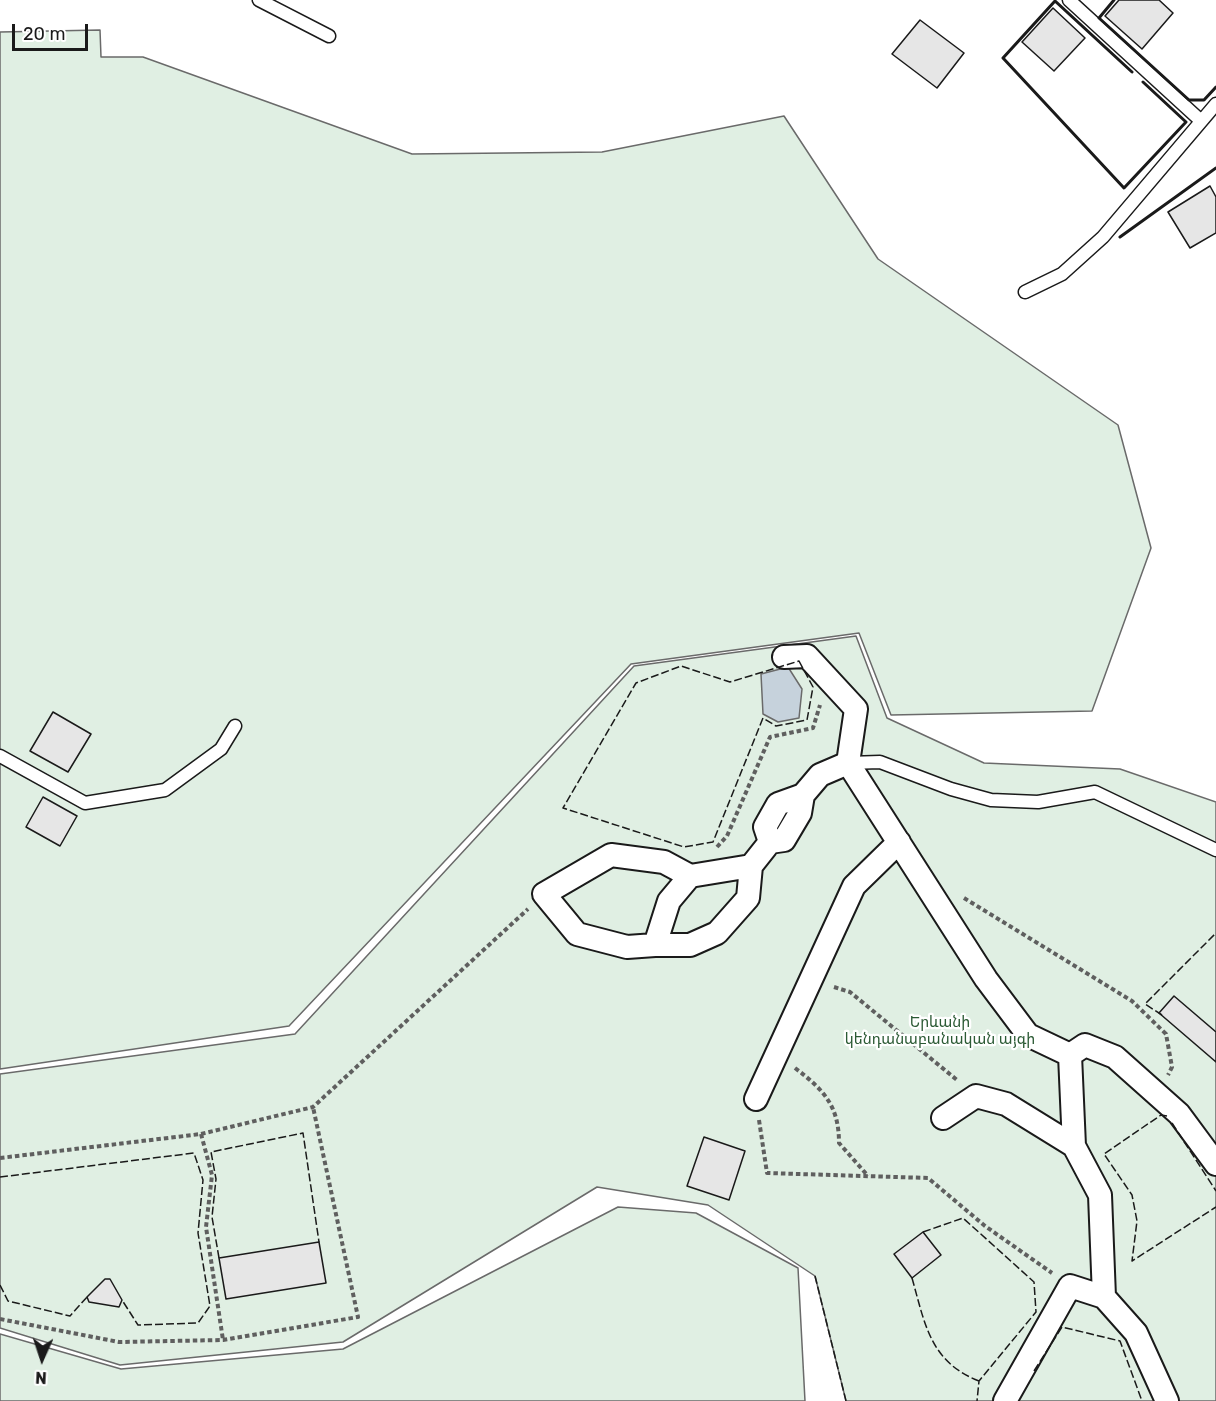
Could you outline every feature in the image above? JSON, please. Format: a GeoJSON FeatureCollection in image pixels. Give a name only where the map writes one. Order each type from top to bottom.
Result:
{"type":"FeatureCollection","features":[{"type":"Feature","properties":{"kind":"street"},"geometry":{"type":"LineString","coordinates":[[784,657],[807,656],[856,709],[848,763],[986,979],[1028,1035],[1070,1054]]}},
{"type":"Feature","properties":{"kind":"street"},"geometry":{"type":"LineString","coordinates":[[751,866],[690,876],[664,861],[610,855],[544,894],[577,934],[627,947],[690,945],[717,933],[747,898],[751,866],[770,842],[765,827],[778,804],[803,795],[820,775],[848,763]]}},
{"type":"Feature","properties":{"kind":"street"},"geometry":{"type":"LineString","coordinates":[[756,1099],[854,886],[899,842]]}},
{"type":"Feature","properties":{"kind":"street"},"geometry":{"type":"LineString","coordinates":[[655,945],[669,901],[690,876]]}},
{"type":"Feature","properties":{"kind":"street"},"geometry":{"type":"LineString","coordinates":[[1070,1054],[1085,1045],[1115,1057],[1179,1114],[1216,1164]]}},
{"type":"Feature","properties":{"kind":"street"},"geometry":{"type":"LineString","coordinates":[[1070,1054],[1074,1146],[1100,1195],[1104,1297]]}},
{"type":"Feature","properties":{"kind":"street"},"geometry":{"type":"LineString","coordinates":[[943,1118],[976,1096],[1006,1104],[1074,1146]]}},
{"type":"Feature","properties":{"kind":"street"},"geometry":{"type":"LineString","coordinates":[[1005,1401],[1070,1286],[1104,1297],[1136,1333],[1167,1401]]}},
{"type":"Feature","properties":{"kind":"lane"},"geometry":{"type":"LineString","coordinates":[[259,0],[329,36]]}},
{"type":"Feature","properties":{"kind":"lane"},"geometry":{"type":"LineString","coordinates":[[1070,0],[1200,120]]}},
{"type":"Feature","properties":{"kind":"lane"},"geometry":{"type":"LineString","coordinates":[[1025,292],[1062,274],[1103,237],[1200,120],[1216,104]]}},
{"type":"Feature","properties":{"kind":"lane"},"geometry":{"type":"LineString","coordinates":[[0,756],[85,803],[165,790],[221,749],[235,726]]}},
{"type":"Feature","properties":{"kind":"lane"},"geometry":{"type":"LineString","coordinates":[[848,763],[880,762],[951,789],[991,800],[1038,802],[1095,792],[1216,850]]}},
{"type":"Feature","properties":{"kind":"path"},"geometry":{"type":"LineString","coordinates":[[690,876],[727,836],[770,737],[813,728],[816,719]]}},
{"type":"Feature","properties":{"kind":"path"},"geometry":{"type":"LineString","coordinates":[[0,1158],[201,1134],[313,1107],[544,894]]}},
{"type":"Feature","properties":{"kind":"path"},"geometry":{"type":"LineString","coordinates":[[959,894],[976,908],[1132,1001],[1166,1034],[1172,1067],[1158,1097]]}},
{"type":"Feature","properties":{"kind":"path"},"geometry":{"type":"LineString","coordinates":[[830,985],[849,992],[962,1084]]}},
{"type":"Feature","properties":{"kind":"path"},"geometry":{"type":"LineString","coordinates":[[776,1054],[821,1088],[839,1121],[839,1143],[869,1177]]}},
{"type":"Feature","properties":{"kind":"path"},"geometry":{"type":"LineString","coordinates":[[756,1099],[767,1173],[928,1179],[985,1226],[1070,1286]]}},
{"type":"Feature","properties":{"kind":"path"},"geometry":{"type":"LineString","coordinates":[[0,1319],[119,1342],[223,1340],[358,1317],[313,1107]]}},
{"type":"Feature","properties":{"kind":"path"},"geometry":{"type":"LineString","coordinates":[[201,1134],[212,1175],[206,1227],[223,1340]]}},
{"type":"Feature","properties":{"kind":"green space"},"geometry":{"type":"Polygon","coordinates":[[[100,30],[101,57],[143,57],[412,154],[602,152],[784,116],[878,259],[1118,425],[1151,548],[1092,711],[891,715],[859,633],[631,664],[289,1026],[0,1069],[0,32],[100,30]]]}},
{"type":"Feature","properties":{"kind":"green space","name":"Երևանի կենդանաբանական այգի"},"geometry":{"type":"Polygon","coordinates":[[[856,636],[887,718],[984,763],[1120,769],[1216,802],[1216,1401],[846,1401],[815,1276],[708,1205],[597,1187],[343,1342],[120,1365],[0,1328],[0,1074],[295,1034],[634,666],[856,636]]]}},
{"type":"Feature","properties":{"kind":"green space"},"geometry":{"type":"Polygon","coordinates":[[[618,1207],[696,1213],[798,1268],[805,1401],[0,1401],[0,1334],[121,1369],[343,1349],[618,1207]]]}},
{"type":"Feature","properties":{"kind":"shaded area"},"geometry":{"type":"Polygon","coordinates":[[[788,667],[802,689],[799,718],[778,722],[763,714],[761,674],[788,667]]]}},
{"type":"Feature","properties":{"kind":"building"},"geometry":{"type":"Polygon","coordinates":[[[1119,0],[1159,0],[1173,13],[1142,49],[1105,16],[1119,0]]]}},
{"type":"Feature","properties":{"kind":"building"},"geometry":{"type":"Polygon","coordinates":[[[1053,8],[1085,38],[1054,71],[1022,42],[1053,8]]]}},
{"type":"Feature","properties":{"kind":"building"},"geometry":{"type":"Polygon","coordinates":[[[920,20],[964,53],[937,88],[892,54],[920,20]]]}},
{"type":"Feature","properties":{"kind":"building"},"geometry":{"type":"Polygon","coordinates":[[[1210,186],[1216,197],[1216,233],[1190,248],[1168,212],[1210,186]]]}},
{"type":"Feature","properties":{"kind":"building"},"geometry":{"type":"Polygon","coordinates":[[[53,712],[91,734],[68,772],[30,751],[53,712]]]}},
{"type":"Feature","properties":{"kind":"building"},"geometry":{"type":"Polygon","coordinates":[[[43,797],[77,816],[60,846],[26,827],[43,797]]]}},
{"type":"Feature","properties":{"kind":"building"},"geometry":{"type":"Polygon","coordinates":[[[1174,996],[1216,1032],[1216,1062],[1159,1013],[1174,996]]]}},
{"type":"Feature","properties":{"kind":"building"},"geometry":{"type":"Polygon","coordinates":[[[704,1137],[745,1151],[729,1200],[687,1186],[704,1137]]]}},
{"type":"Feature","properties":{"kind":"building"},"geometry":{"type":"Polygon","coordinates":[[[923,1232],[941,1255],[912,1278],[894,1254],[923,1232]]]}},
{"type":"Feature","properties":{"kind":"building"},"geometry":{"type":"Polygon","coordinates":[[[319,1242],[326,1283],[226,1299],[219,1258],[319,1242]]]}},
{"type":"Feature","properties":{"kind":"building"},"geometry":{"type":"Polygon","coordinates":[[[105,1279],[110,1279],[122,1300],[119,1307],[89,1302],[87,1297],[105,1279]]]}},
{"type":"Feature","properties":{"kind":"fence"},"geometry":{"type":"LineString","coordinates":[[799,661],[813,687],[807,720],[776,726],[763,718],[713,842],[684,847],[563,808],[636,683],[681,666],[730,682],[799,661]]}},
{"type":"Feature","properties":{"kind":"fence"},"geometry":{"type":"LineString","coordinates":[[1162,1015],[1145,1004],[1216,933]]}},
{"type":"Feature","properties":{"kind":"fence"},"geometry":{"type":"LineString","coordinates":[[1167,1116],[1161,1115],[1104,1154],[1132,1195],[1137,1221],[1132,1261],[1216,1207]]}},
{"type":"Feature","properties":{"kind":"fence"},"geometry":{"type":"LineString","coordinates":[[1172,1123],[1216,1191]]}},
{"type":"Feature","properties":{"kind":"fence"},"geometry":{"type":"LineString","coordinates":[[219,1258],[212,1217],[216,1179],[211,1152],[303,1133],[319,1242]]}},
{"type":"Feature","properties":{"kind":"fence"},"geometry":{"type":"LineString","coordinates":[[0,1177],[194,1153],[203,1180],[198,1233],[210,1306],[198,1323],[138,1325],[122,1300]]}},
{"type":"Feature","properties":{"kind":"fence"},"geometry":{"type":"LineString","coordinates":[[923,1232],[963,1218],[1034,1282],[1036,1312],[979,1381],[977,1401]]}},
{"type":"Feature","properties":{"kind":"fence"},"geometry":{"type":"LineString","coordinates":[[815,1276],[846,1401]]}},
{"type":"Feature","properties":{"kind":"fence"},"geometry":{"type":"LineString","coordinates":[[912,1278],[932,1340],[950,1363],[979,1381]]}},
{"type":"Feature","properties":{"kind":"fence"},"geometry":{"type":"LineString","coordinates":[[0,1285],[8,1301],[70,1316],[87,1297]]}},
{"type":"Feature","properties":{"kind":"fence"},"geometry":{"type":"LineString","coordinates":[[1034,1371],[1062,1327],[1120,1341],[1142,1401]]}},
{"type":"Feature","properties":{"kind":"wall"},"geometry":{"type":"LineString","coordinates":[[1114,0],[1099,18],[1189,100],[1204,100],[1216,87]]}},
{"type":"Feature","properties":{"kind":"wall"},"geometry":{"type":"LineString","coordinates":[[1132,72],[1055,1],[1003,58],[1124,188],[1186,122],[1143,82]]}},
{"type":"Feature","properties":{"kind":"wall"},"geometry":{"type":"LineString","coordinates":[[1120,237],[1216,168]]}}]}
